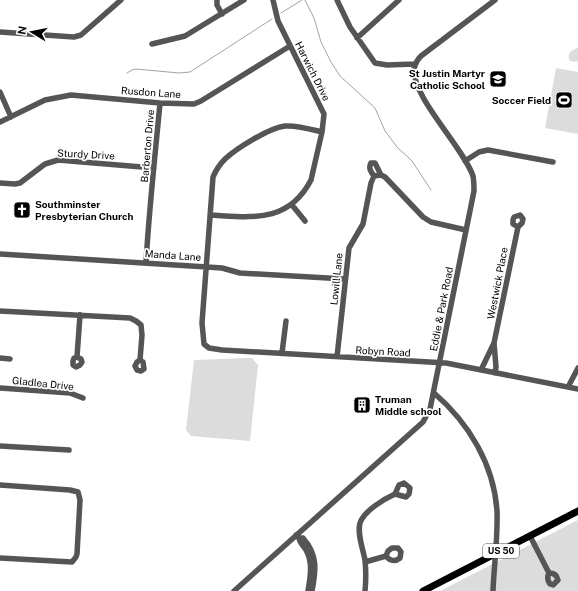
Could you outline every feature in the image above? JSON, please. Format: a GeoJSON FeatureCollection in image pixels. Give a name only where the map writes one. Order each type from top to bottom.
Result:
{"type":"FeatureCollection","features":[{"type":"Feature","properties":{"kind":"main road","name":"US 50"},"geometry":{"type":"LineString","coordinates":[[423,591],[578,511]]}},
{"type":"Feature","properties":{"kind":"street"},"geometry":{"type":"LineString","coordinates":[[0,32],[74,37],[81,35],[121,0]]}},
{"type":"Feature","properties":{"kind":"street"},"geometry":{"type":"LineString","coordinates":[[217,0],[217,5],[222,14]]}},
{"type":"Feature","properties":{"kind":"street"},"geometry":{"type":"LineString","coordinates":[[152,44],[185,36],[244,0]]}},
{"type":"Feature","properties":{"kind":"street","name":"Harwich Drive"},"geometry":{"type":"LineString","coordinates":[[210,215],[264,216],[282,210],[292,205],[308,187],[311,180],[322,132],[324,114],[278,21],[273,0]]}},
{"type":"Feature","properties":{"kind":"street"},"geometry":{"type":"LineString","coordinates":[[337,0],[350,27],[375,63],[387,65],[415,64],[426,52],[495,0]]}},
{"type":"Feature","properties":{"kind":"street"},"geometry":{"type":"LineString","coordinates":[[357,38],[399,0]]}},
{"type":"Feature","properties":{"kind":"street","name":"Rusdon Lane"},"geometry":{"type":"LineString","coordinates":[[0,122],[45,100],[70,95],[160,103],[194,104],[201,102],[290,46]]}},
{"type":"Feature","properties":{"kind":"street","name":"Eddie & Park Road"},"geometry":{"type":"LineString","coordinates":[[234,591],[298,537],[423,422],[430,409],[474,187],[471,172],[465,161],[421,92],[415,78],[415,64]]}},
{"type":"Feature","properties":{"kind":"street"},"geometry":{"type":"LineString","coordinates":[[0,92],[11,117]]}},
{"type":"Feature","properties":{"kind":"street","name":"Barberton Drive"},"geometry":{"type":"LineString","coordinates":[[146,263],[150,203],[160,103]]}},
{"type":"Feature","properties":{"kind":"street"},"geometry":{"type":"LineString","coordinates":[[207,267],[213,176],[220,164],[253,140],[276,128],[290,126],[322,132]]}},
{"type":"Feature","properties":{"kind":"street"},"geometry":{"type":"LineString","coordinates":[[465,161],[473,155],[488,150],[553,162]]}},
{"type":"Feature","properties":{"kind":"street","name":"Sturdy Drive"},"geometry":{"type":"LineString","coordinates":[[0,183],[20,183],[45,164],[58,160],[154,168]]}},
{"type":"Feature","properties":{"kind":"street","name":"Lowill Lane"},"geometry":{"type":"LineString","coordinates":[[337,357],[349,248],[363,224],[371,183],[374,176],[369,167],[371,163],[375,163],[381,175]]}},
{"type":"Feature","properties":{"kind":"street"},"geometry":{"type":"LineString","coordinates":[[374,176],[381,175],[423,217],[431,222],[466,230]]}},
{"type":"Feature","properties":{"kind":"street"},"geometry":{"type":"LineString","coordinates":[[292,205],[305,221]]}},
{"type":"Feature","properties":{"kind":"street","name":"Westwick Place"},"geometry":{"type":"LineString","coordinates":[[481,370],[494,343],[518,227]]}},
{"type":"Feature","properties":{"kind":"street","name":"Manda Lane"},"geometry":{"type":"LineString","coordinates":[[0,254],[222,268],[240,273],[345,279]]}},
{"type":"Feature","properties":{"kind":"street","name":"Robyn Road"},"geometry":{"type":"LineString","coordinates":[[207,267],[202,323],[204,344],[209,348],[440,363],[578,389]]}},
{"type":"Feature","properties":{"kind":"street"},"geometry":{"type":"LineString","coordinates":[[0,311],[130,318],[141,325],[142,335],[140,360]]}},
{"type":"Feature","properties":{"kind":"street"},"geometry":{"type":"LineString","coordinates":[[77,357],[80,315]]}},
{"type":"Feature","properties":{"kind":"street"},"geometry":{"type":"LineString","coordinates":[[282,353],[286,321]]}},
{"type":"Feature","properties":{"kind":"street","name":"Westwick Place"},"geometry":{"type":"LineString","coordinates":[[494,343],[495,373]]}},
{"type":"Feature","properties":{"kind":"street"},"geometry":{"type":"LineString","coordinates":[[0,358],[10,359]]}},
{"type":"Feature","properties":{"kind":"street"},"geometry":{"type":"LineString","coordinates":[[568,387],[578,368]]}},
{"type":"Feature","properties":{"kind":"street","name":"Gladlea Drive"},"geometry":{"type":"LineString","coordinates":[[0,388],[70,393],[83,398]]}},
{"type":"Feature","properties":{"kind":"street"},"geometry":{"type":"LineString","coordinates":[[434,393],[448,405],[474,439],[485,460],[491,480],[497,510],[493,591]]}},
{"type":"Feature","properties":{"kind":"street"},"geometry":{"type":"LineString","coordinates":[[0,446],[69,450]]}},
{"type":"Feature","properties":{"kind":"street"},"geometry":{"type":"LineString","coordinates":[[0,485],[70,490],[78,492],[80,500],[77,554],[72,562],[0,558]]}},
{"type":"Feature","properties":{"kind":"street"},"geometry":{"type":"LineString","coordinates":[[365,591],[365,562],[360,524],[363,518],[372,509],[383,500],[395,494]]}},
{"type":"Feature","properties":{"kind":"street"},"geometry":{"type":"LineString","coordinates":[[530,536],[549,573]]}},
{"type":"Feature","properties":{"kind":"street"},"geometry":{"type":"LineString","coordinates":[[298,537],[299,541],[308,553],[310,563],[308,591]]}},
{"type":"Feature","properties":{"kind":"street"},"geometry":{"type":"LineString","coordinates":[[298,537],[303,538],[312,552],[315,563],[315,577],[312,591]]}},
{"type":"Feature","properties":{"kind":"street"},"geometry":{"type":"LineString","coordinates":[[365,562],[386,556]]}},
{"type":"Feature","properties":{"kind":"shaded area"},"geometry":{"type":"Polygon","coordinates":[[[578,48],[578,61],[570,61],[569,54],[578,48]]]}},
{"type":"Feature","properties":{"kind":"shaded area","name":"Soccer Field"},"geometry":{"type":"Polygon","coordinates":[[[556,68],[578,72],[578,134],[545,128],[556,68]]]}},
{"type":"Feature","properties":{"kind":"shaded area"},"geometry":{"type":"Polygon","coordinates":[[[252,358],[258,365],[250,441],[191,436],[186,430],[194,360],[252,358]]]}},
{"type":"Feature","properties":{"kind":"shaded area"},"geometry":{"type":"Polygon","coordinates":[[[578,520],[578,591],[440,591],[578,520]]]}},
{"type":"Feature","properties":{"kind":"waterway"},"geometry":{"type":"LineString","coordinates":[[281,13],[302,0]]}},
{"type":"Feature","properties":{"kind":"waterway"},"geometry":{"type":"LineString","coordinates":[[305,0],[314,18],[321,42],[340,76],[375,108],[385,131],[397,147],[412,161],[431,190]]}},
{"type":"Feature","properties":{"kind":"waterway"},"geometry":{"type":"LineString","coordinates":[[127,73],[136,69],[179,73],[190,72],[272,19]]}},
{"type":"Feature","properties":{"kind":"place","name":"St Justin Martyr Catholic School"},"geometry":{"type":"Point","coordinates":[498,79]}},
{"type":"Feature","properties":{"kind":"place","name":"Soccer Field"},"geometry":{"type":"Point","coordinates":[564,100]}},
{"type":"Feature","properties":{"kind":"place","name":"Southminster Presbyterian Church"},"geometry":{"type":"Point","coordinates":[22,210]}},
{"type":"Feature","properties":{"kind":"place","name":"Truman Middle school"},"geometry":{"type":"Point","coordinates":[362,405]}}]}
